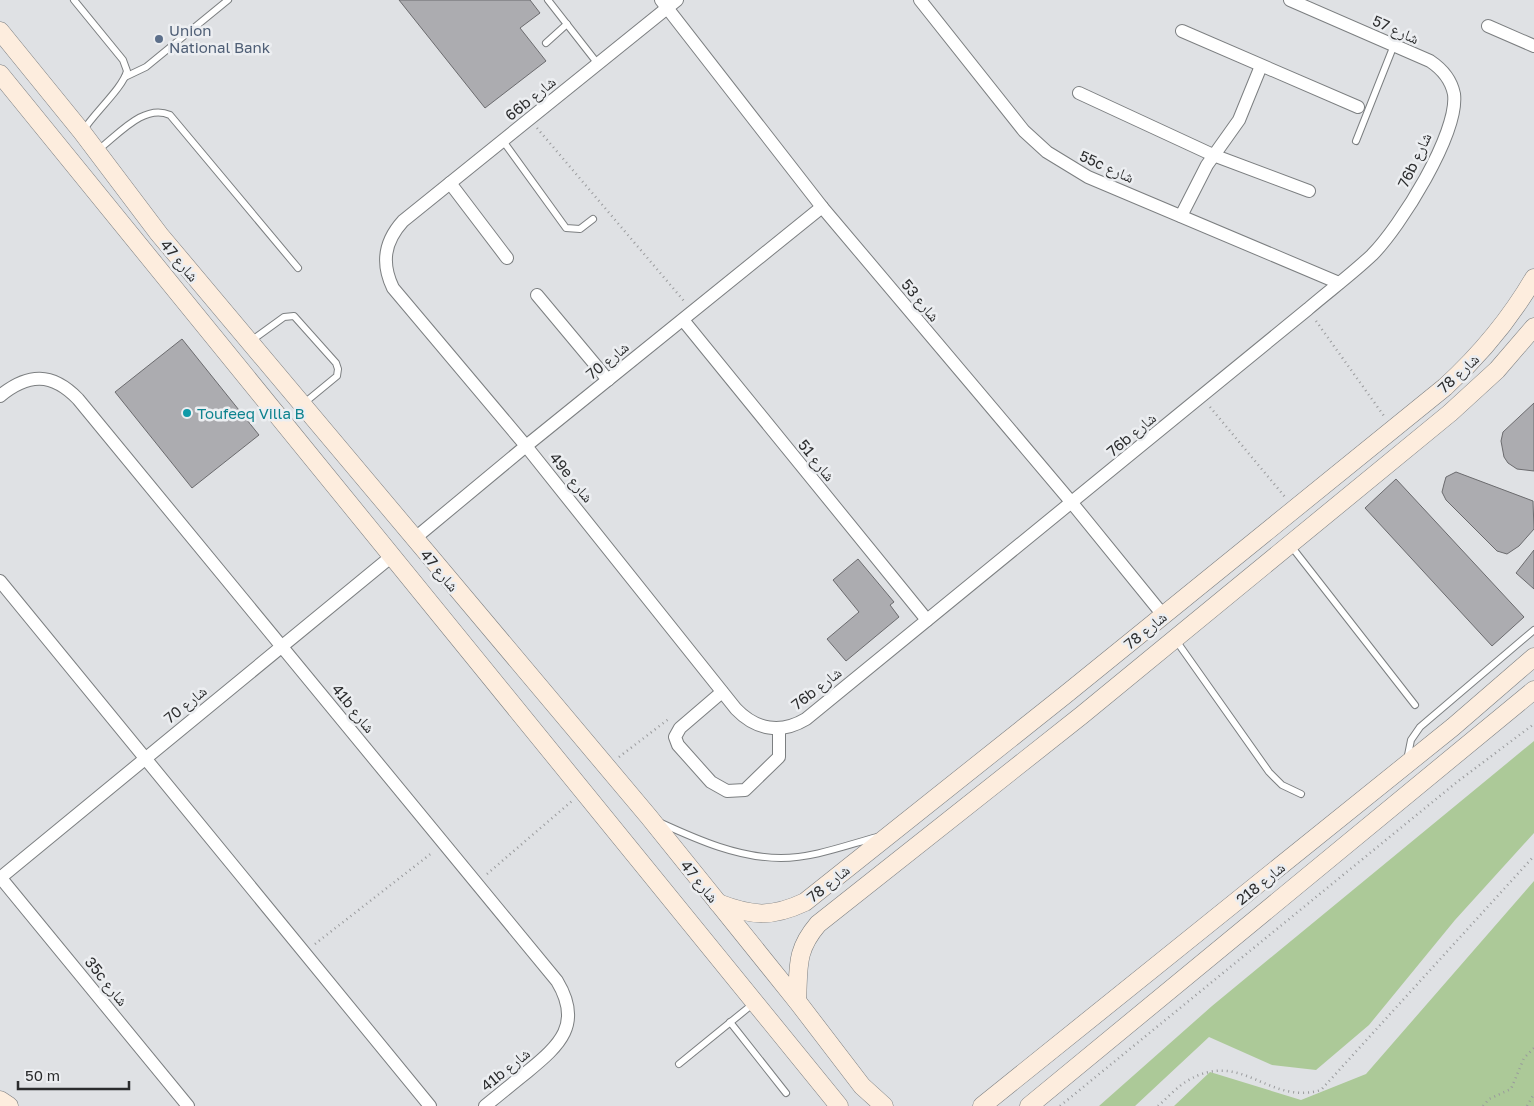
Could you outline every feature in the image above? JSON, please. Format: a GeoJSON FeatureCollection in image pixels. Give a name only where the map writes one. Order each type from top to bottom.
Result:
{"type":"FeatureCollection","features":[{"type":"Feature","properties":{"kind":"street","name":"55c شارع"},"geometry":{"type":"LineString","coordinates":[[920,0],[1024,131],[1048,152],[1088,177],[1339,283]]}},
{"type":"Feature","properties":{"kind":"street","name":"شارع 57"},"geometry":{"type":"LineString","coordinates":[[1290,0],[1430,61],[1446,75],[1454,95],[1451,117]]}},
{"type":"Feature","properties":{"kind":"street","name":"66b شارع"},"geometry":{"type":"LineString","coordinates":[[403,221],[598,64],[669,3]]}},
{"type":"Feature","properties":{"kind":"street","name":"شارع 53"},"geometry":{"type":"LineString","coordinates":[[669,3],[822,207],[1072,503],[1163,615]]}},
{"type":"Feature","properties":{"kind":"street"},"geometry":{"type":"LineString","coordinates":[[1488,26],[1534,46]]}},
{"type":"Feature","properties":{"kind":"street","name":"شارع 47"},"geometry":{"type":"LineString","coordinates":[[0,31],[82,132],[159,234],[649,817],[797,1001],[862,1086],[884,1106]]}},
{"type":"Feature","properties":{"kind":"street"},"geometry":{"type":"LineString","coordinates":[[1182,31],[1358,107]]}},
{"type":"Feature","properties":{"kind":"street"},"geometry":{"type":"LineString","coordinates":[[1181,216],[1213,155],[1239,120],[1261,66]]}},
{"type":"Feature","properties":{"kind":"street","name":"شارع 47"},"geometry":{"type":"LineString","coordinates":[[0,74],[839,1106]]}},
{"type":"Feature","properties":{"kind":"street"},"geometry":{"type":"LineString","coordinates":[[1079,93],[1213,155],[1309,191]]}},
{"type":"Feature","properties":{"kind":"street","name":"76b شارع"},"geometry":{"type":"LineString","coordinates":[[780,728],[789,727],[806,719],[1072,503],[1372,254],[1406,213],[1432,166],[1451,117]]}},
{"type":"Feature","properties":{"kind":"street"},"geometry":{"type":"LineString","coordinates":[[43,126],[66,137],[72,137],[82,132]]}},
{"type":"Feature","properties":{"kind":"street"},"geometry":{"type":"LineString","coordinates":[[450,184],[507,258]]}},
{"type":"Feature","properties":{"kind":"street","name":"شارع 70"},"geometry":{"type":"LineString","coordinates":[[414,539],[822,207]]}},
{"type":"Feature","properties":{"kind":"street"},"geometry":{"type":"LineString","coordinates":[[115,215],[121,209],[129,209],[159,234]]}},
{"type":"Feature","properties":{"kind":"street","name":"49e شارع"},"geometry":{"type":"LineString","coordinates":[[403,221],[395,230],[386,253],[386,271],[393,288],[526,446],[736,709],[751,722],[770,728],[780,728]]}},
{"type":"Feature","properties":{"kind":"street","name":"شارع 78"},"geometry":{"type":"LineString","coordinates":[[718,903],[737,911],[764,915],[785,912],[805,902],[1445,387],[1479,354],[1509,317],[1534,278]]}},
{"type":"Feature","properties":{"kind":"street"},"geometry":{"type":"LineString","coordinates":[[537,296],[608,380]]}},
{"type":"Feature","properties":{"kind":"street","name":"شارع 51"},"geometry":{"type":"LineString","coordinates":[[688,316],[927,620]]}},
{"type":"Feature","properties":{"kind":"street","name":"شارع 78"},"geometry":{"type":"LineString","coordinates":[[797,1001],[801,949],[806,937],[818,924],[1082,715],[1290,546],[1477,390],[1512,354],[1534,327]]}},
{"type":"Feature","properties":{"kind":"street","name":"41b شارع"},"geometry":{"type":"LineString","coordinates":[[0,396],[11,387],[31,379],[52,380],[71,391],[557,981],[567,1002],[568,1014],[567,1026],[557,1047],[485,1106]]}},
{"type":"Feature","properties":{"kind":"street"},"geometry":{"type":"LineString","coordinates":[[1327,514],[1319,508],[1322,498],[1374,454],[1393,428]]}},
{"type":"Feature","properties":{"kind":"street"},"geometry":{"type":"LineString","coordinates":[[1208,612],[1215,594],[1246,564],[1247,556],[1240,552]]}},
{"type":"Feature","properties":{"kind":"street","name":"شارع 70"},"geometry":{"type":"LineString","coordinates":[[0,877],[392,556]]}},
{"type":"Feature","properties":{"kind":"street"},"geometry":{"type":"LineString","coordinates":[[0,581],[430,1106]]}},
{"type":"Feature","properties":{"kind":"street","name":"شارع 218"},"geometry":{"type":"LineString","coordinates":[[982,1106],[1407,765],[1534,657]]}},
{"type":"Feature","properties":{"kind":"street"},"geometry":{"type":"LineString","coordinates":[[1029,1106],[1534,690]]}},
{"type":"Feature","properties":{"kind":"street"},"geometry":{"type":"LineString","coordinates":[[722,692],[680,728],[675,737],[678,745],[716,786],[733,792],[745,790],[779,757],[780,728]]}},
{"type":"Feature","properties":{"kind":"street","name":"35c شارع"},"geometry":{"type":"LineString","coordinates":[[0,877],[188,1106]]}},
{"type":"Feature","properties":{"kind":"street"},"geometry":{"type":"LineString","coordinates":[[0,1100],[9,1106]]}},
{"type":"Feature","properties":{"kind":"lane"},"geometry":{"type":"LineString","coordinates":[[74,0],[123,60],[126,66],[126,77]]}},
{"type":"Feature","properties":{"kind":"lane"},"geometry":{"type":"LineString","coordinates":[[82,132],[126,77],[146,67],[228,0]]}},
{"type":"Feature","properties":{"kind":"lane"},"geometry":{"type":"LineString","coordinates":[[548,0],[598,64]]}},
{"type":"Feature","properties":{"kind":"lane"},"geometry":{"type":"LineString","coordinates":[[546,42],[567,24]]}},
{"type":"Feature","properties":{"kind":"lane"},"geometry":{"type":"LineString","coordinates":[[1356,141],[1394,46]]}},
{"type":"Feature","properties":{"kind":"lane"},"geometry":{"type":"LineString","coordinates":[[96,151],[148,112],[156,111],[170,114],[298,268]]}},
{"type":"Feature","properties":{"kind":"lane"},"geometry":{"type":"LineString","coordinates":[[503,141],[566,228],[580,229],[592,219]]}},
{"type":"Feature","properties":{"kind":"lane"},"geometry":{"type":"LineString","coordinates":[[250,342],[284,317],[294,316],[336,363],[338,369],[337,376],[302,405]]}},
{"type":"Feature","properties":{"kind":"lane"},"geometry":{"type":"LineString","coordinates":[[1290,546],[1415,705]]}},
{"type":"Feature","properties":{"kind":"lane"},"geometry":{"type":"LineString","coordinates":[[1407,765],[1411,740],[1420,727],[1534,630]]}},
{"type":"Feature","properties":{"kind":"lane"},"geometry":{"type":"LineString","coordinates":[[1175,638],[1269,772],[1282,785],[1302,794]]}},
{"type":"Feature","properties":{"kind":"lane"},"geometry":{"type":"LineString","coordinates":[[649,817],[715,846],[738,852],[781,858],[807,856],[888,834]]}},
{"type":"Feature","properties":{"kind":"lane"},"geometry":{"type":"LineString","coordinates":[[679,1064],[754,1002]]}},
{"type":"Feature","properties":{"kind":"lane"},"geometry":{"type":"LineString","coordinates":[[730,1022],[786,1093]]}},
{"type":"Feature","properties":{"kind":"path"},"geometry":{"type":"LineString","coordinates":[[529,120],[688,316]]}},
{"type":"Feature","properties":{"kind":"path"},"geometry":{"type":"LineString","coordinates":[[1308,309],[1393,428]]}},
{"type":"Feature","properties":{"kind":"path"},"geometry":{"type":"LineString","coordinates":[[1201,397],[1294,508]]}},
{"type":"Feature","properties":{"kind":"path"},"geometry":{"type":"LineString","coordinates":[[606,767],[676,713]]}},
{"type":"Feature","properties":{"kind":"path"},"geometry":{"type":"LineString","coordinates":[[1060,1106],[1449,789],[1534,724]]}},
{"type":"Feature","properties":{"kind":"path"},"geometry":{"type":"LineString","coordinates":[[476,883],[583,791]]}},
{"type":"Feature","properties":{"kind":"path"},"geometry":{"type":"LineString","coordinates":[[304,952],[444,844]]}},
{"type":"Feature","properties":{"kind":"path"},"geometry":{"type":"LineString","coordinates":[[1297,1097],[1312,1094],[1328,1084],[1534,856]]}},
{"type":"Feature","properties":{"kind":"path"},"geometry":{"type":"LineString","coordinates":[[1483,1106],[1489,1099],[1511,1089],[1524,1058],[1534,1048]]}},
{"type":"Feature","properties":{"kind":"path"},"geometry":{"type":"LineString","coordinates":[[1158,1106],[1186,1082],[1213,1072],[1241,1075],[1272,1092]]}},
{"type":"Feature","properties":{"kind":"path"},"geometry":{"type":"LineString","coordinates":[[1527,1106],[1534,1094]]}},
{"type":"Feature","properties":{"kind":"green space"},"geometry":{"type":"Polygon","coordinates":[[[1534,741],[1534,833],[1455,920],[1369,1025],[1316,1070],[1272,1065],[1209,1037],[1135,1106],[1099,1106],[1212,1006],[1534,741]]]}},
{"type":"Feature","properties":{"kind":"green space"},"geometry":{"type":"Polygon","coordinates":[[[1534,881],[1534,1106],[1174,1106],[1210,1072],[1301,1100],[1366,1074],[1534,881]]]}},
{"type":"Feature","properties":{"kind":"building"},"geometry":{"type":"Polygon","coordinates":[[[399,0],[530,0],[540,13],[520,28],[546,61],[485,108],[399,0]]]}},
{"type":"Feature","properties":{"kind":"building","name":"Toufeeq Villa B"},"geometry":{"type":"Polygon","coordinates":[[[182,339],[259,435],[192,488],[115,392],[182,339]]]}},
{"type":"Feature","properties":{"kind":"building"},"geometry":{"type":"Polygon","coordinates":[[[1534,403],[1534,471],[1517,469],[1508,463],[1504,457],[1501,441],[1503,432],[1534,403]]]}},
{"type":"Feature","properties":{"kind":"building"},"geometry":{"type":"Polygon","coordinates":[[[1456,472],[1533,501],[1534,529],[1519,546],[1507,554],[1497,551],[1446,500],[1442,492],[1446,477],[1456,472]]]}},
{"type":"Feature","properties":{"kind":"building"},"geometry":{"type":"Polygon","coordinates":[[[1396,479],[1524,617],[1492,646],[1365,508],[1396,479]]]}},
{"type":"Feature","properties":{"kind":"building"},"geometry":{"type":"Polygon","coordinates":[[[1534,550],[1534,589],[1516,573],[1534,550]]]}},
{"type":"Feature","properties":{"kind":"building"},"geometry":{"type":"Polygon","coordinates":[[[858,559],[894,602],[890,605],[899,617],[846,661],[827,639],[859,612],[833,580],[858,559]]]}},
{"type":"Feature","properties":{"kind":"place","name":"Union National Bank"},"geometry":{"type":"Point","coordinates":[159,39]}},
{"type":"Feature","properties":{"kind":"place","name":"Toufeeq Villa B"},"geometry":{"type":"Point","coordinates":[187,413]}}]}
